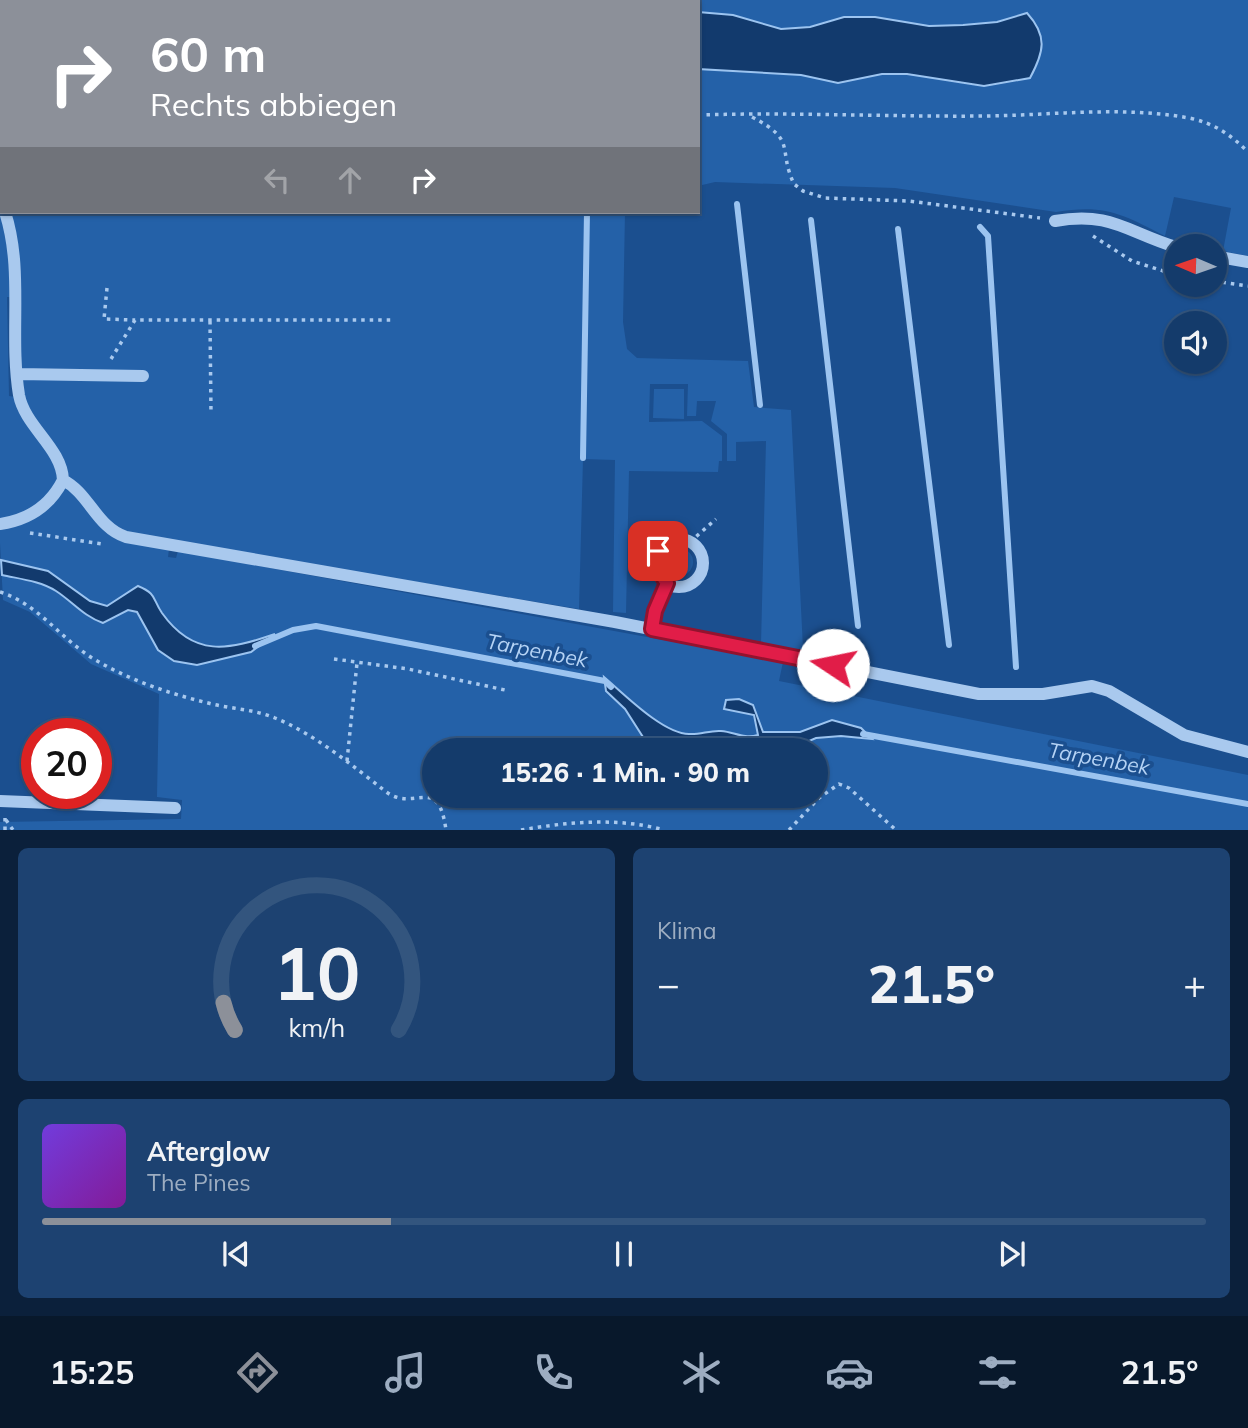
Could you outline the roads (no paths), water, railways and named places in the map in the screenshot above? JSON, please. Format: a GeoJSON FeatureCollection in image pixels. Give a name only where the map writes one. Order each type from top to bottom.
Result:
{"type":"FeatureCollection","features":[{"type":"Feature","properties":{"kind":"street"},"geometry":{"type":"LineString","coordinates":[[5,214],[13,250],[18,374],[23,408],[58,461],[63,480],[79,490],[106,525],[126,537],[652,629],[979,694],[1043,694],[1092,686],[1108,691],[1184,735],[1248,752]]}},
{"type":"Feature","properties":{"kind":"street"},"geometry":{"type":"LineString","coordinates":[[1055,221],[1079,217],[1116,221],[1164,242]]}},
{"type":"Feature","properties":{"kind":"street"},"geometry":{"type":"LineString","coordinates":[[1227,258],[1248,262]]}},
{"type":"Feature","properties":{"kind":"street"},"geometry":{"type":"LineString","coordinates":[[18,374],[143,376]]}},
{"type":"Feature","properties":{"kind":"street"},"geometry":{"type":"LineString","coordinates":[[0,524],[33,514],[63,480]]}},
{"type":"Feature","properties":{"kind":"street"},"geometry":{"type":"LineString","coordinates":[[671,541],[690,542],[702,559],[699,575],[687,585],[667,583],[656,567],[658,551],[671,541]]}},
{"type":"Feature","properties":{"kind":"street"},"geometry":{"type":"LineString","coordinates":[[652,629],[655,611],[667,583]]}},
{"type":"Feature","properties":{"kind":"street"},"geometry":{"type":"LineString","coordinates":[[0,801],[175,808]]}},
{"type":"Feature","properties":{"kind":"waterway"},"geometry":{"type":"LineString","coordinates":[[737,204],[760,405]]}},
{"type":"Feature","properties":{"kind":"waterway"},"geometry":{"type":"LineString","coordinates":[[583,458],[587,214]]}},
{"type":"Feature","properties":{"kind":"waterway"},"geometry":{"type":"LineString","coordinates":[[811,220],[858,626]]}},
{"type":"Feature","properties":{"kind":"waterway"},"geometry":{"type":"LineString","coordinates":[[980,227],[988,236],[1016,667]]}},
{"type":"Feature","properties":{"kind":"waterway"},"geometry":{"type":"LineString","coordinates":[[898,229],[949,645]]}},
{"type":"Feature","properties":{"kind":"waterway","name":"Tarpenbek"},"geometry":{"type":"LineString","coordinates":[[255,646],[293,630],[316,626],[605,681],[611,687]]}},
{"type":"Feature","properties":{"kind":"waterway","name":"Tarpenbek"},"geometry":{"type":"LineString","coordinates":[[863,734],[1248,804]]}}]}
